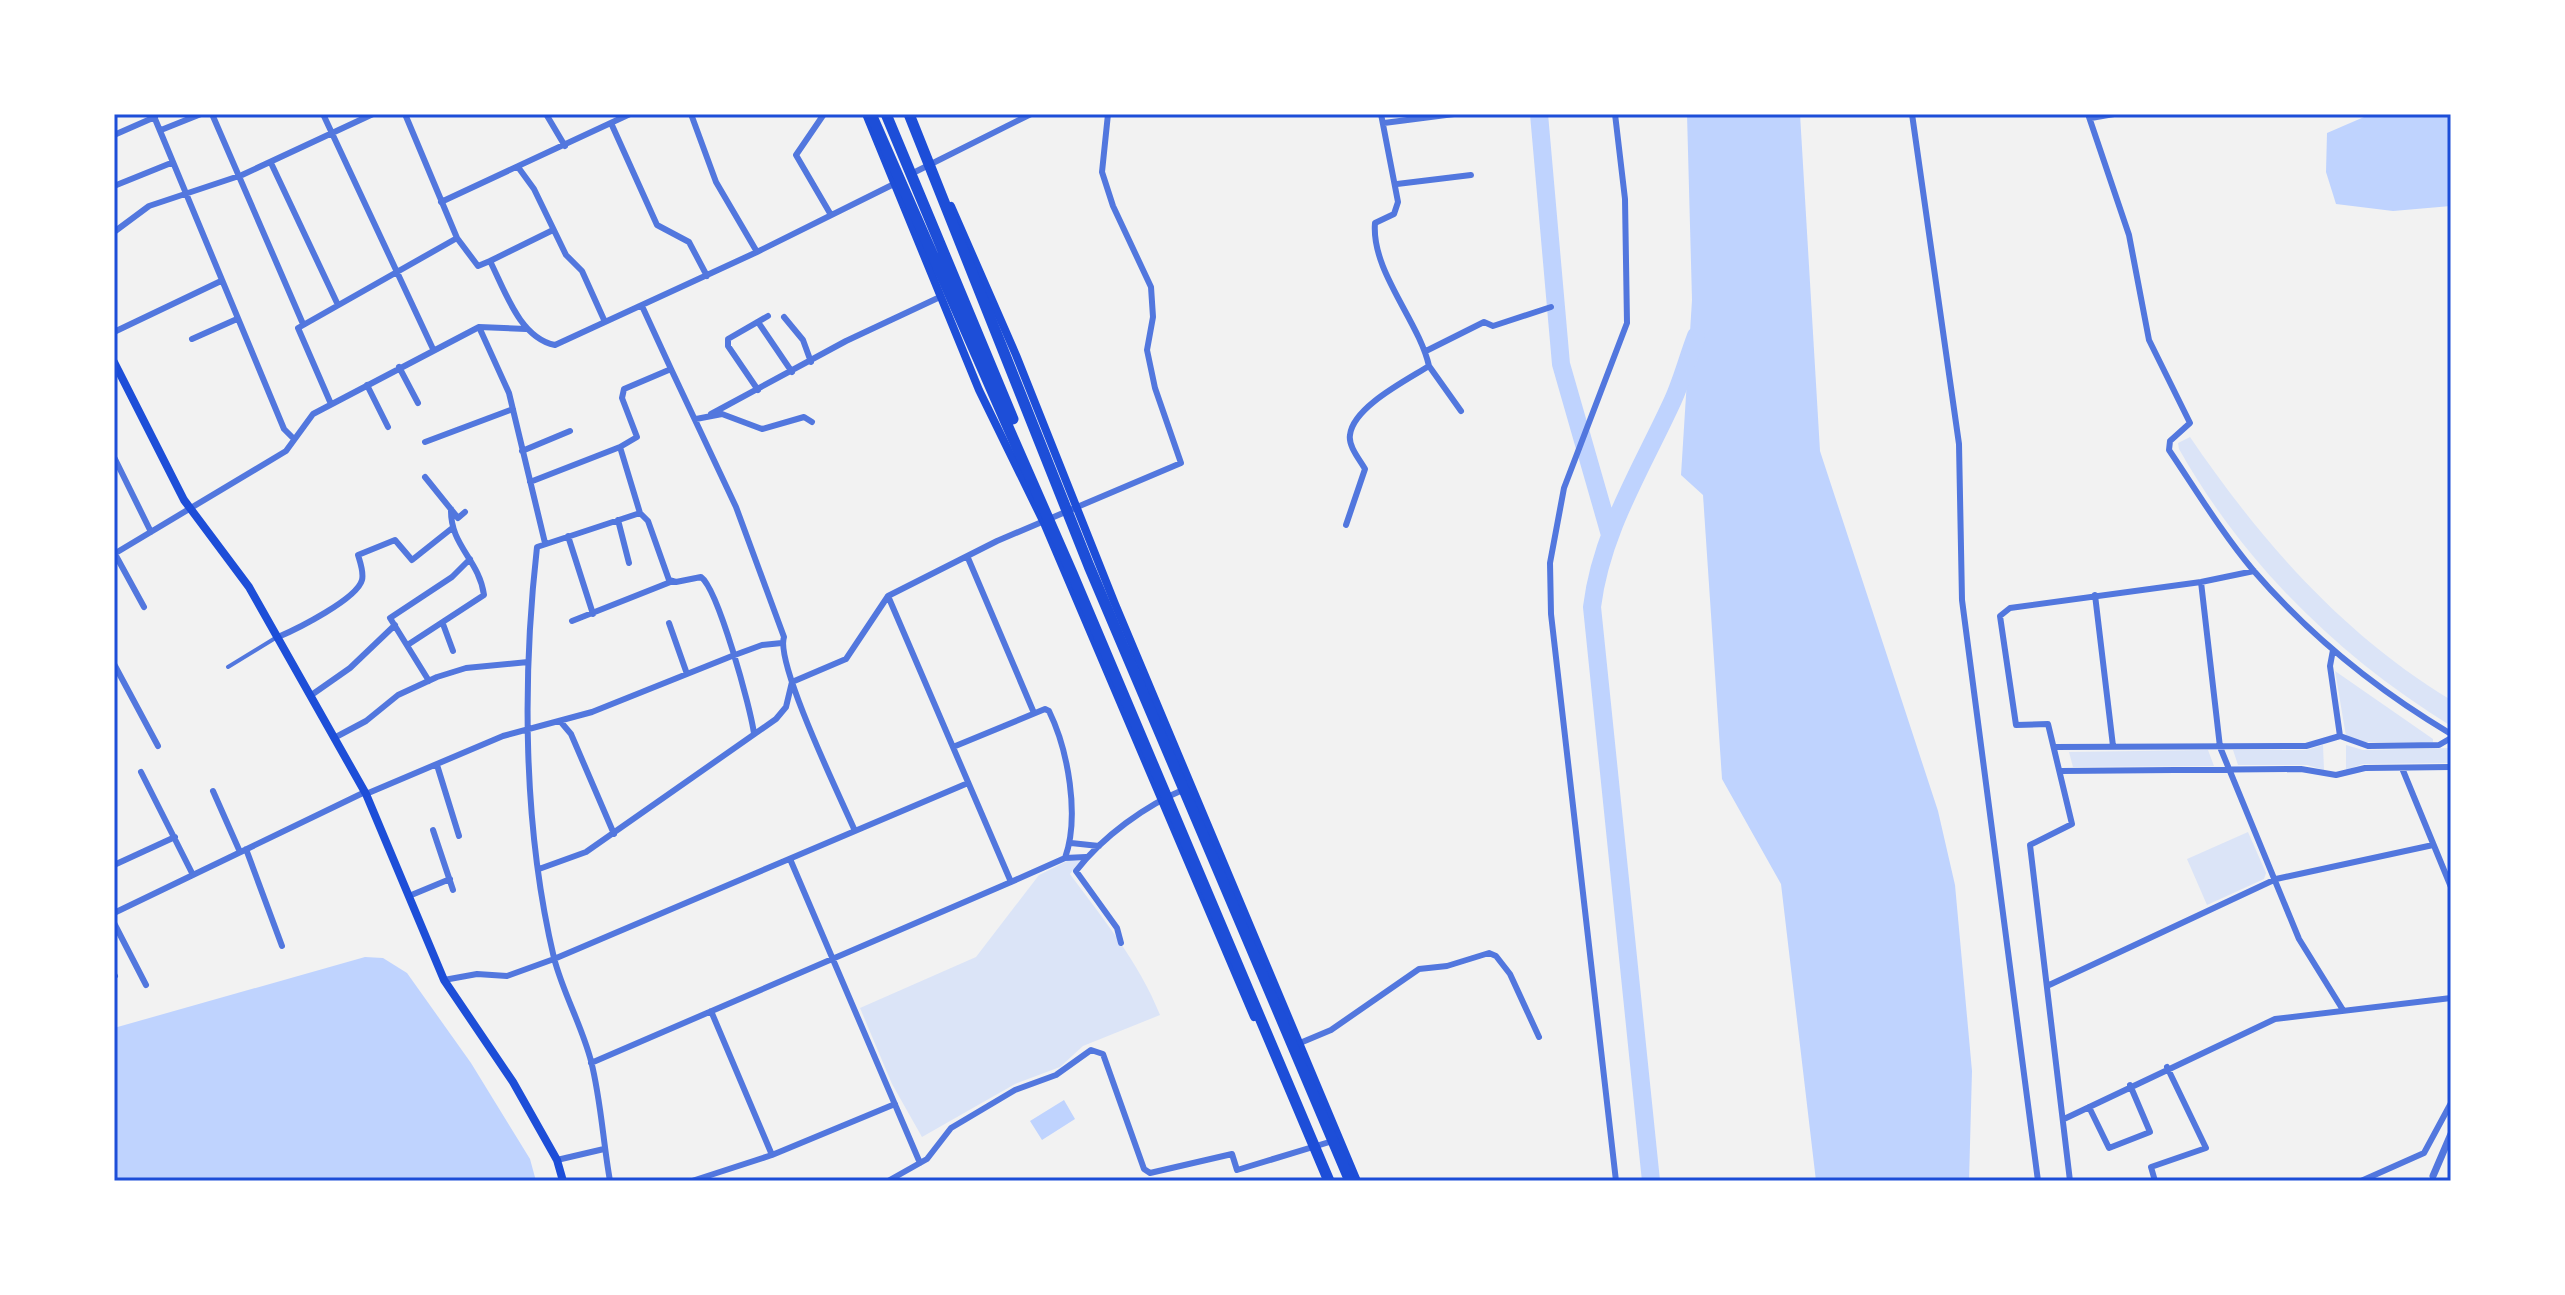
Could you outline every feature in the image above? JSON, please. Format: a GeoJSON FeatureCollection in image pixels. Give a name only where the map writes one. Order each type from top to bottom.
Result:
{"type":"FeatureCollection","features":[{"type":"Feature","properties":{"kind":"highway"},"geometry":{"type":"LineString","coordinates":[[868,114],[1072,573],[1328,1181]]}},
{"type":"Feature","properties":{"kind":"highway"},"geometry":{"type":"LineString","coordinates":[[886,114],[985,350],[1072,573]]}},
{"type":"Feature","properties":{"kind":"highway"},"geometry":{"type":"LineString","coordinates":[[908,114],[1089,566],[1350,1181]]}},
{"type":"Feature","properties":{"kind":"main road"},"geometry":{"type":"LineString","coordinates":[[868,114],[893,184],[979,390],[1044,523],[1158,799],[1328,1181]]}},
{"type":"Feature","properties":{"kind":"main road"},"geometry":{"type":"LineString","coordinates":[[908,114],[1016,355],[1357,1181]]}},
{"type":"Feature","properties":{"kind":"main road"},"geometry":{"type":"LineString","coordinates":[[114,362],[190,509],[249,587],[365,793],[444,980],[501,1063],[557,1160],[563,1181]]}},
{"type":"Feature","properties":{"kind":"street"},"geometry":{"type":"LineString","coordinates":[[161,130],[201,114]]}},
{"type":"Feature","properties":{"kind":"street"},"geometry":{"type":"LineString","coordinates":[[212,114],[242,175],[303,324]]}},
{"type":"Feature","properties":{"kind":"street"},"geometry":{"type":"LineString","coordinates":[[323,114],[433,349]]}},
{"type":"Feature","properties":{"kind":"street"},"geometry":{"type":"LineString","coordinates":[[114,232],[149,206],[183,192],[242,175],[373,114]]}},
{"type":"Feature","properties":{"kind":"street"},"geometry":{"type":"LineString","coordinates":[[405,114],[457,238],[478,266],[553,230]]}},
{"type":"Feature","properties":{"kind":"street"},"geometry":{"type":"LineString","coordinates":[[546,114],[565,146]]}},
{"type":"Feature","properties":{"kind":"street"},"geometry":{"type":"LineString","coordinates":[[441,202],[630,114]]}},
{"type":"Feature","properties":{"kind":"street"},"geometry":{"type":"LineString","coordinates":[[691,114],[716,182],[757,252]]}},
{"type":"Feature","properties":{"kind":"street"},"geometry":{"type":"LineString","coordinates":[[824,114],[796,155],[831,215]]}},
{"type":"Feature","properties":{"kind":"street"},"geometry":{"type":"LineString","coordinates":[[490,261],[526,329],[543,342],[555,345],[757,252],[1031,114]]}},
{"type":"Feature","properties":{"kind":"street"},"geometry":{"type":"LineString","coordinates":[[792,682],[846,659],[888,596],[997,541],[1181,463],[1155,388],[1147,350],[1153,317],[1151,287],[1113,206],[1102,172],[1108,114]]}},
{"type":"Feature","properties":{"kind":"street"},"geometry":{"type":"LineString","coordinates":[[1381,114],[1397,184],[1394,214],[1375,223],[1374,230],[1386,270],[1426,351],[1429,366],[1461,411]]}},
{"type":"Feature","properties":{"kind":"street"},"geometry":{"type":"LineString","coordinates":[[1384,123],[1454,114]]}},
{"type":"Feature","properties":{"kind":"street"},"geometry":{"type":"LineString","coordinates":[[1615,114],[1625,199],[1627,323],[1564,488],[1550,563],[1551,614],[1616,1181]]}},
{"type":"Feature","properties":{"kind":"street"},"geometry":{"type":"LineString","coordinates":[[1912,114],[1959,444],[1962,600],[2038,1181]]}},
{"type":"Feature","properties":{"kind":"street"},"geometry":{"type":"LineString","coordinates":[[2055,747],[2306,746],[2340,736],[2368,746],[2439,745],[2451,736],[2333,650],[2254,571],[2169,450],[2170,441],[2190,423],[2146,329],[2129,235],[2089,116],[2114,114]]}},
{"type":"Feature","properties":{"kind":"street"},"geometry":{"type":"LineString","coordinates":[[114,135],[154,116],[284,429],[294,439]]}},
{"type":"Feature","properties":{"kind":"street"},"geometry":{"type":"LineString","coordinates":[[611,123],[657,225],[689,242],[707,276]]}},
{"type":"Feature","properties":{"kind":"street"},"geometry":{"type":"LineString","coordinates":[[114,186],[171,163]]}},
{"type":"Feature","properties":{"kind":"street"},"geometry":{"type":"LineString","coordinates":[[271,163],[338,305]]}},
{"type":"Feature","properties":{"kind":"street"},"geometry":{"type":"LineString","coordinates":[[518,167],[534,189],[566,255],[582,271],[605,322]]}},
{"type":"Feature","properties":{"kind":"street"},"geometry":{"type":"LineString","coordinates":[[1397,184],[1471,175]]}},
{"type":"Feature","properties":{"kind":"street"},"geometry":{"type":"LineString","coordinates":[[331,404],[300,339],[298,328],[457,238]]}},
{"type":"Feature","properties":{"kind":"street"},"geometry":{"type":"LineString","coordinates":[[114,332],[221,281]]}},
{"type":"Feature","properties":{"kind":"street"},"geometry":{"type":"LineString","coordinates":[[696,419],[940,297]]}},
{"type":"Feature","properties":{"kind":"street"},"geometry":{"type":"LineString","coordinates":[[642,306],[753,548],[784,637],[782,643],[792,682],[855,831]]}},
{"type":"Feature","properties":{"kind":"street"},"geometry":{"type":"LineString","coordinates":[[1426,351],[1484,322],[1493,326],[1551,307]]}},
{"type":"Feature","properties":{"kind":"street"},"geometry":{"type":"LineString","coordinates":[[758,390],[728,346],[728,339],[768,316]]}},
{"type":"Feature","properties":{"kind":"street"},"geometry":{"type":"LineString","coordinates":[[784,317],[796,328],[811,362]]}},
{"type":"Feature","properties":{"kind":"street"},"geometry":{"type":"LineString","coordinates":[[192,339],[237,319]]}},
{"type":"Feature","properties":{"kind":"street"},"geometry":{"type":"LineString","coordinates":[[758,322],[792,372]]}},
{"type":"Feature","properties":{"kind":"street"},"geometry":{"type":"LineString","coordinates":[[144,607],[114,554],[286,451],[313,414],[331,404],[479,327],[526,329]]}},
{"type":"Feature","properties":{"kind":"street"},"geometry":{"type":"LineString","coordinates":[[479,327],[513,409],[545,543]]}},
{"type":"Feature","properties":{"kind":"street"},"geometry":{"type":"LineString","coordinates":[[1346,525],[1365,469],[1350,443],[1349,433],[1365,409],[1429,366]]}},
{"type":"Feature","properties":{"kind":"street"},"geometry":{"type":"LineString","coordinates":[[399,367],[418,403]]}},
{"type":"Feature","properties":{"kind":"street"},"geometry":{"type":"LineString","coordinates":[[530,482],[620,447],[637,437],[622,398],[624,389],[671,369]]}},
{"type":"Feature","properties":{"kind":"street"},"geometry":{"type":"LineString","coordinates":[[367,385],[388,427]]}},
{"type":"Feature","properties":{"kind":"street"},"geometry":{"type":"LineString","coordinates":[[425,442],[513,409]]}},
{"type":"Feature","properties":{"kind":"street"},"geometry":{"type":"LineString","coordinates":[[711,414],[722,414],[762,429],[804,417],[812,422]]}},
{"type":"Feature","properties":{"kind":"street"},"geometry":{"type":"LineString","coordinates":[[522,451],[570,431]]}},
{"type":"Feature","properties":{"kind":"street"},"geometry":{"type":"LineString","coordinates":[[620,447],[640,513],[648,521],[669,580],[673,581]]}},
{"type":"Feature","properties":{"kind":"street"},"geometry":{"type":"LineString","coordinates":[[114,457],[151,532]]}},
{"type":"Feature","properties":{"kind":"street"},"geometry":{"type":"LineString","coordinates":[[425,477],[458,518],[465,512]]}},
{"type":"Feature","properties":{"kind":"street"},"geometry":{"type":"LineString","coordinates":[[409,644],[484,595],[478,572],[451,529],[451,509]]}},
{"type":"Feature","properties":{"kind":"street"},"geometry":{"type":"LineString","coordinates":[[610,1181],[591,1063],[554,959],[539,869],[529,778],[528,662],[537,547],[640,513]]}},
{"type":"Feature","properties":{"kind":"street"},"geometry":{"type":"LineString","coordinates":[[618,520],[629,563]]}},
{"type":"Feature","properties":{"kind":"street"},"geometry":{"type":"LineString","coordinates":[[228,667],[342,602],[357,589],[363,577],[358,555],[395,540],[412,560],[451,529]]}},
{"type":"Feature","properties":{"kind":"street"},"geometry":{"type":"LineString","coordinates":[[568,536],[593,614]]}},
{"type":"Feature","properties":{"kind":"street"},"geometry":{"type":"LineString","coordinates":[[968,558],[1034,713]]}},
{"type":"Feature","properties":{"kind":"street"},"geometry":{"type":"LineString","coordinates":[[429,681],[409,644],[390,618],[452,577],[470,559]]}},
{"type":"Feature","properties":{"kind":"street"},"geometry":{"type":"LineString","coordinates":[[2070,1181],[2030,845],[2072,824],[2048,724],[2016,725],[2000,616],[2010,608],[2201,582],[2254,571]]}},
{"type":"Feature","properties":{"kind":"street"},"geometry":{"type":"LineString","coordinates":[[572,621],[673,581],[701,577],[717,604],[751,707],[754,734]]}},
{"type":"Feature","properties":{"kind":"street"},"geometry":{"type":"LineString","coordinates":[[2201,582],[2220,747],[2299,939],[2343,1010]]}},
{"type":"Feature","properties":{"kind":"street"},"geometry":{"type":"LineString","coordinates":[[2095,595],[2113,746]]}},
{"type":"Feature","properties":{"kind":"street"},"geometry":{"type":"LineString","coordinates":[[888,596],[1011,882]]}},
{"type":"Feature","properties":{"kind":"street"},"geometry":{"type":"LineString","coordinates":[[669,623],[687,674]]}},
{"type":"Feature","properties":{"kind":"street"},"geometry":{"type":"LineString","coordinates":[[443,624],[453,651]]}},
{"type":"Feature","properties":{"kind":"street"},"geometry":{"type":"LineString","coordinates":[[310,696],[350,668],[395,625]]}},
{"type":"Feature","properties":{"kind":"street"},"geometry":{"type":"LineString","coordinates":[[114,913],[365,793],[530,726],[560,721],[732,656],[782,643]]}},
{"type":"Feature","properties":{"kind":"street"},"geometry":{"type":"LineString","coordinates":[[2333,650],[2330,666],[2340,736]]}},
{"type":"Feature","properties":{"kind":"street"},"geometry":{"type":"LineString","coordinates":[[334,738],[366,721],[398,695],[429,681],[466,668],[528,662]]}},
{"type":"Feature","properties":{"kind":"street"},"geometry":{"type":"LineString","coordinates":[[114,664],[158,746]]}},
{"type":"Feature","properties":{"kind":"street"},"geometry":{"type":"LineString","coordinates":[[539,869],[586,852],[776,719],[786,707],[792,682]]}},
{"type":"Feature","properties":{"kind":"street"},"geometry":{"type":"LineString","coordinates":[[953,747],[1034,713],[1049,711],[1059,734],[1070,786],[1071,843],[1065,858]]}},
{"type":"Feature","properties":{"kind":"street"},"geometry":{"type":"LineString","coordinates":[[560,721],[571,734],[614,834]]}},
{"type":"Feature","properties":{"kind":"street"},"geometry":{"type":"LineString","coordinates":[[437,765],[459,836]]}},
{"type":"Feature","properties":{"kind":"street"},"geometry":{"type":"LineString","coordinates":[[2061,771],[2301,769],[2336,775],[2365,768],[2451,767]]}},
{"type":"Feature","properties":{"kind":"street"},"geometry":{"type":"LineString","coordinates":[[2402,768],[2451,887]]}},
{"type":"Feature","properties":{"kind":"street"},"geometry":{"type":"LineString","coordinates":[[141,772],[193,875]]}},
{"type":"Feature","properties":{"kind":"street"},"geometry":{"type":"LineString","coordinates":[[444,980],[477,974],[507,976],[554,959],[968,783]]}},
{"type":"Feature","properties":{"kind":"street"},"geometry":{"type":"LineString","coordinates":[[1121,943],[1117,928],[1073,873],[1086,857],[1158,799],[1192,786]]}},
{"type":"Feature","properties":{"kind":"street"},"geometry":{"type":"LineString","coordinates":[[213,791],[243,851],[282,946]]}},
{"type":"Feature","properties":{"kind":"street"},"geometry":{"type":"LineString","coordinates":[[433,830],[453,890]]}},
{"type":"Feature","properties":{"kind":"street"},"geometry":{"type":"LineString","coordinates":[[114,865],[175,837]]}},
{"type":"Feature","properties":{"kind":"street"},"geometry":{"type":"LineString","coordinates":[[1071,843],[1100,846]]}},
{"type":"Feature","properties":{"kind":"street"},"geometry":{"type":"LineString","coordinates":[[2047,986],[2276,879],[2433,845]]}},
{"type":"Feature","properties":{"kind":"street"},"geometry":{"type":"LineString","coordinates":[[591,1063],[1065,858],[1086,857]]}},
{"type":"Feature","properties":{"kind":"street"},"geometry":{"type":"LineString","coordinates":[[790,859],[920,1163]]}},
{"type":"Feature","properties":{"kind":"street"},"geometry":{"type":"LineString","coordinates":[[409,896],[450,879]]}},
{"type":"Feature","properties":{"kind":"street"},"geometry":{"type":"LineString","coordinates":[[114,923],[146,985]]}},
{"type":"Feature","properties":{"kind":"street"},"geometry":{"type":"LineString","coordinates":[[1300,1043],[1331,1030],[1419,969],[1447,966],[1489,953],[1496,956],[1510,974],[1539,1037]]}},
{"type":"Feature","properties":{"kind":"street"},"geometry":{"type":"LineString","coordinates":[[2064,1119],[2167,1067],[2275,1019],[2451,998]]}},
{"type":"Feature","properties":{"kind":"street"},"geometry":{"type":"LineString","coordinates":[[711,1011],[772,1155]]}},
{"type":"Feature","properties":{"kind":"street"},"geometry":{"type":"LineString","coordinates":[[888,1181],[920,1163],[951,1128],[1015,1090],[1056,1075],[1091,1050],[1103,1054],[1144,1169],[1150,1173],[1232,1154],[1237,1170],[1236,1181]]}},
{"type":"Feature","properties":{"kind":"street"},"geometry":{"type":"LineString","coordinates":[[2155,1181],[2151,1167],[2206,1148],[2167,1067]]}},
{"type":"Feature","properties":{"kind":"street"},"geometry":{"type":"LineString","coordinates":[[2089,1107],[2109,1148],[2150,1132],[2130,1085]]}},
{"type":"Feature","properties":{"kind":"street"},"geometry":{"type":"LineString","coordinates":[[2361,1181],[2424,1153],[2451,1103]]}},
{"type":"Feature","properties":{"kind":"street"},"geometry":{"type":"LineString","coordinates":[[692,1181],[772,1155],[895,1104]]}},
{"type":"Feature","properties":{"kind":"street"},"geometry":{"type":"LineString","coordinates":[[2433,1176],[2451,1134]]}},
{"type":"Feature","properties":{"kind":"street"},"geometry":{"type":"LineString","coordinates":[[1237,1170],[1312,1150],[1339,1139]]}},
{"type":"Feature","properties":{"kind":"street"},"geometry":{"type":"LineString","coordinates":[[557,1160],[604,1149]]}},
{"type":"Feature","properties":{"kind":"shaded area"},"geometry":{"type":"Polygon","coordinates":[[[2190,437],[2245,513],[2306,583],[2374,646],[2451,700],[2451,726],[2370,670],[2297,605],[2264,569],[2233,531],[2179,449],[2178,443],[2190,437]]]}},
{"type":"Feature","properties":{"kind":"shaded area"},"geometry":{"type":"Polygon","coordinates":[[[2335,671],[2433,739],[2433,742],[2365,742],[2346,736],[2335,671]]]}},
{"type":"Feature","properties":{"kind":"shaded area"},"geometry":{"type":"Polygon","coordinates":[[[2323,745],[2324,770],[2307,765],[2238,765],[2233,750],[2306,750],[2323,745]]]}},
{"type":"Feature","properties":{"kind":"shaded area"},"geometry":{"type":"Polygon","coordinates":[[[2346,745],[2363,750],[2451,748],[2451,763],[2363,764],[2346,770],[2346,745]]]}},
{"type":"Feature","properties":{"kind":"shaded area"},"geometry":{"type":"Polygon","coordinates":[[[2208,750],[2214,766],[2073,767],[2069,752],[2208,750]]]}},
{"type":"Feature","properties":{"kind":"shaded area"},"geometry":{"type":"Polygon","coordinates":[[[2248,832],[2266,873],[2264,879],[2207,905],[2187,859],[2248,832]]]}},
{"type":"Feature","properties":{"kind":"shaded area"},"geometry":{"type":"Polygon","coordinates":[[[1069,860],[1080,861],[1070,874],[1131,959],[1160,1015],[1083,1046],[1060,1067],[1015,1084],[922,1137],[892,1084],[860,1008],[976,957],[1039,875],[1069,860]]]}},
{"type":"Feature","properties":{"kind":"water"},"geometry":{"type":"Polygon","coordinates":[[[1687,114],[1800,114],[1820,451],[1938,811],[1955,885],[1972,1071],[1969,1181],[1816,1181],[1781,884],[1722,779],[1703,495],[1681,475],[1692,300],[1687,114]]]}},
{"type":"Feature","properties":{"kind":"water"},"geometry":{"type":"Polygon","coordinates":[[[2371,114],[2451,114],[2451,206],[2393,211],[2336,204],[2326,172],[2327,133],[2371,114]]]}},
{"type":"Feature","properties":{"kind":"water"},"geometry":{"type":"Polygon","coordinates":[[[365,957],[383,958],[407,973],[471,1063],[530,1159],[536,1181],[114,1181],[114,1028],[365,957]]]}},
{"type":"Feature","properties":{"kind":"water"},"geometry":{"type":"Polygon","coordinates":[[[1064,1100],[1075,1119],[1042,1140],[1030,1121],[1064,1100]]]}},
{"type":"Feature","properties":{"kind":"waterway"},"geometry":{"type":"LineString","coordinates":[[1539,114],[1561,364],[1610,535]]}},
{"type":"Feature","properties":{"kind":"waterway"},"geometry":{"type":"LineString","coordinates":[[1651,1181],[1592,607],[1613,526],[1673,400],[1696,336]]}}]}
